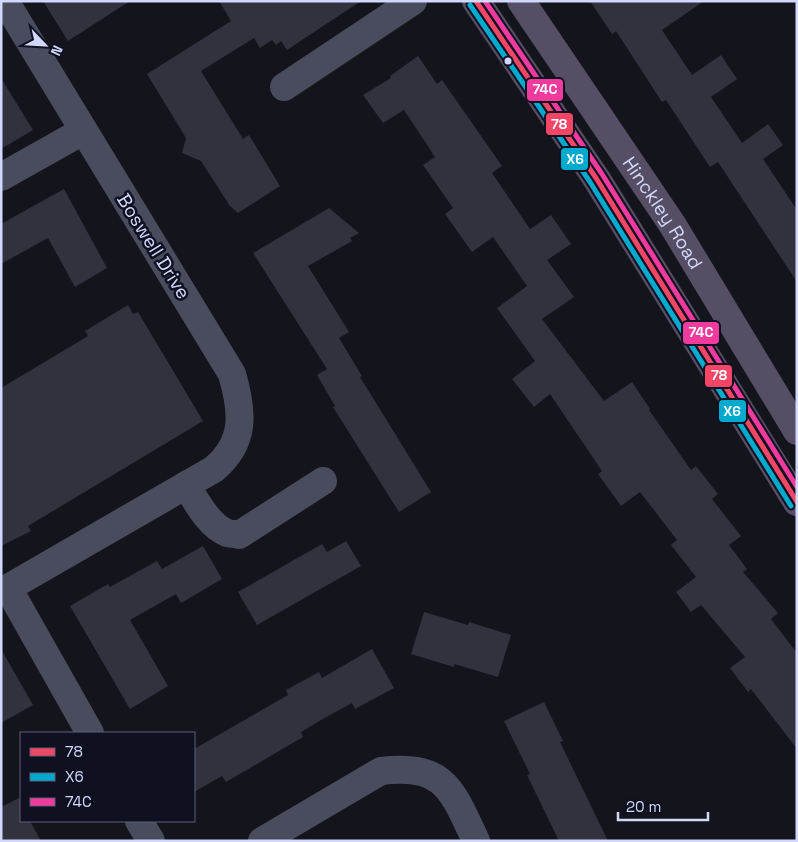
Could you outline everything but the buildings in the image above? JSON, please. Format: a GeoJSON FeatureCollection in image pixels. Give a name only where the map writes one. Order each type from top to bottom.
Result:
{"type":"FeatureCollection","features":[{"type":"Feature","properties":{"kind":"highway","name":"Hinckley Road"},"geometry":{"type":"LineString","coordinates":[[476,1],[596,178],[797,502]]}},
{"type":"Feature","properties":{"kind":"highway","name":"Hinckley Road"},"geometry":{"type":"LineString","coordinates":[[521,1],[672,224],[797,431]]}},
{"type":"Feature","properties":{"kind":"street","name":"Boswell Drive"},"geometry":{"type":"LineString","coordinates":[[5,1],[232,374],[239,398],[240,423],[235,445],[226,460],[214,469],[5,590]]}},
{"type":"Feature","properties":{"kind":"street"},"geometry":{"type":"LineString","coordinates":[[284,87],[413,1]]}},
{"type":"Feature","properties":{"kind":"street"},"geometry":{"type":"LineString","coordinates":[[1,177],[83,131]]}},
{"type":"Feature","properties":{"kind":"street"},"geometry":{"type":"LineString","coordinates":[[186,486],[215,524],[227,533],[239,535],[323,481]]}},
{"type":"Feature","properties":{"kind":"street"},"geometry":{"type":"LineString","coordinates":[[5,590],[89,732]]}},
{"type":"Feature","properties":{"kind":"street"},"geometry":{"type":"LineString","coordinates":[[262,841],[381,771],[402,768],[422,770],[441,780],[456,799],[476,841]]}},
{"type":"Feature","properties":{"kind":"street"},"geometry":{"type":"LineString","coordinates":[[141,822],[151,841]]}},
{"type":"Feature","properties":{"kind":"transit line","name":"78"},"geometry":{"type":"LineString","coordinates":[[476,1],[596,178],[797,502]]}},
{"type":"Feature","properties":{"kind":"transit line","name":"74C"},"geometry":{"type":"LineString","coordinates":[[485,1],[602,174],[797,487]]}},
{"type":"Feature","properties":{"kind":"transit line","name":"X6"},"geometry":{"type":"LineString","coordinates":[[470,5],[590,182],[791,506]]}}]}
